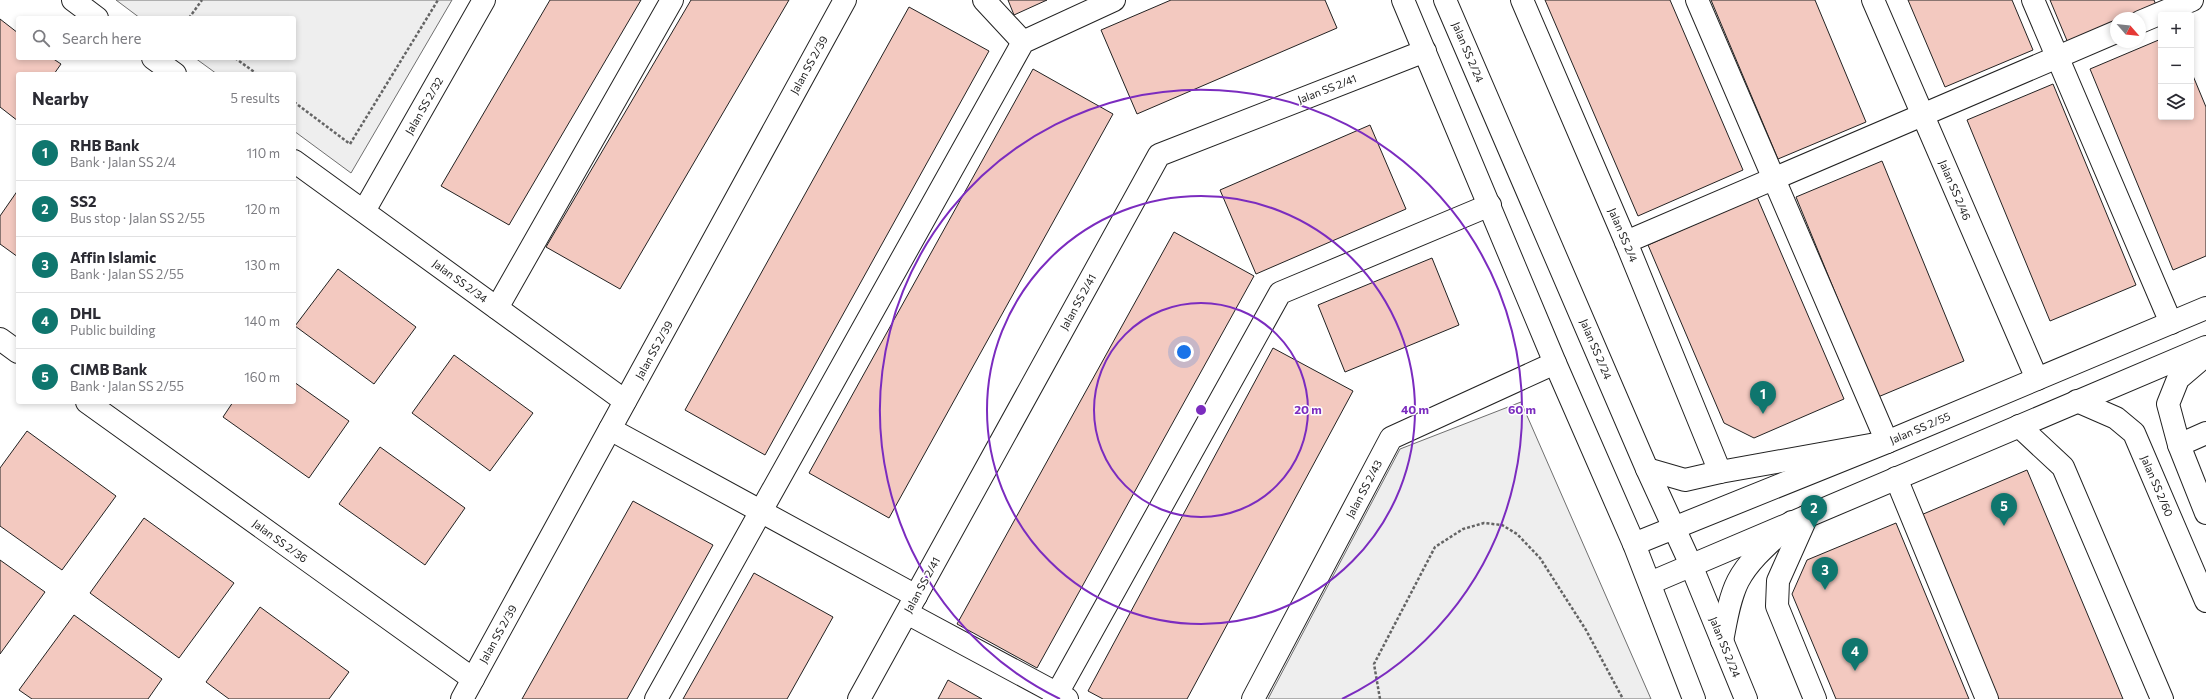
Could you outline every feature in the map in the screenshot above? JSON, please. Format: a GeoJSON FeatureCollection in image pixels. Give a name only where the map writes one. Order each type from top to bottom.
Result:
{"type":"FeatureCollection","features":[{"type":"Feature","properties":{"kind":"street"},"geometry":{"type":"LineString","coordinates":[[73,0],[94,16]]}},
{"type":"Feature","properties":{"kind":"street","name":"Jalan SS 2/32"},"geometry":{"type":"LineString","coordinates":[[364,211],[484,0]]}},
{"type":"Feature","properties":{"kind":"street"},"geometry":{"type":"LineString","coordinates":[[497,308],[672,0]]}},
{"type":"Feature","properties":{"kind":"street","name":"Jalan SS 2/39"},"geometry":{"type":"LineString","coordinates":[[462,699],[845,0]]}},
{"type":"Feature","properties":{"kind":"street"},"geometry":{"type":"LineString","coordinates":[[984,0],[1023,42]]}},
{"type":"Feature","properties":{"kind":"street"},"geometry":{"type":"LineString","coordinates":[[656,699],[1023,42],[1114,0]]}},
{"type":"Feature","properties":{"kind":"street"},"geometry":{"type":"LineString","coordinates":[[1404,0],[1555,363],[1634,544],[1694,699]]}},
{"type":"Feature","properties":{"kind":"street","name":"Jalan SS 2/24"},"geometry":{"type":"LineString","coordinates":[[1445,0],[1647,469],[1691,565],[1746,699]]}},
{"type":"Feature","properties":{"kind":"street","name":"Jalan SS 2/4"},"geometry":{"type":"LineString","coordinates":[[1522,0],[1626,242],[1720,472]]}},
{"type":"Feature","properties":{"kind":"street"},"geometry":{"type":"LineString","coordinates":[[1647,469],[1685,480],[1720,472],[1887,442],[1697,0]]}},
{"type":"Feature","properties":{"kind":"street","name":"Jalan SS 2/46"},"geometry":{"type":"LineString","coordinates":[[1873,0],[2037,379]]}},
{"type":"Feature","properties":{"kind":"street"},"geometry":{"type":"LineString","coordinates":[[2033,0],[2171,323]]}},
{"type":"Feature","properties":{"kind":"street"},"geometry":{"type":"LineString","coordinates":[[2146,19],[2192,0]]}},
{"type":"Feature","properties":{"kind":"street"},"geometry":{"type":"LineString","coordinates":[[1626,242],[2110,35]]}},
{"type":"Feature","properties":{"kind":"street","name":"Jalan SS 2/41"},"geometry":{"type":"LineString","coordinates":[[859,699],[1159,155],[1425,50]]}},
{"type":"Feature","properties":{"kind":"street"},"geometry":{"type":"LineString","coordinates":[[156,60],[172,72]]}},
{"type":"Feature","properties":{"kind":"street","name":"Jalan SS 2/34"},"geometry":{"type":"LineString","coordinates":[[296,162],[625,401]]}},
{"type":"Feature","properties":{"kind":"street"},"geometry":{"type":"LineString","coordinates":[[610,429],[761,512],[1060,697],[1280,293],[1490,205]]}},
{"type":"Feature","properties":{"kind":"street","name":"Jalan SS 2/55"},"geometry":{"type":"LineString","coordinates":[[1634,544],[1887,442],[2206,308]]}},
{"type":"Feature","properties":{"kind":"street"},"geometry":{"type":"LineString","coordinates":[[0,339],[16,351]]}},
{"type":"Feature","properties":{"kind":"street"},"geometry":{"type":"LineString","coordinates":[[1650,583],[2206,347]]}},
{"type":"Feature","properties":{"kind":"street"},"geometry":{"type":"LineString","coordinates":[[2206,355],[2178,379],[2168,404],[2179,445],[2206,513]]}},
{"type":"Feature","properties":{"kind":"street","name":"Jalan SS 2/43"},"geometry":{"type":"LineString","coordinates":[[1253,699],[1391,438],[1555,363]]}},
{"type":"Feature","properties":{"kind":"street","name":"Jalan SS 2/60"},"geometry":{"type":"LineString","coordinates":[[2077,402],[2116,418],[2134,433],[2206,601]]}},
{"type":"Feature","properties":{"kind":"street","name":"Jalan SS 2/36"},"geometry":{"type":"LineString","coordinates":[[90,404],[473,679]]}},
{"type":"Feature","properties":{"kind":"street"},"geometry":{"type":"LineString","coordinates":[[2018,426],[2063,467],[2162,699]]}},
{"type":"Feature","properties":{"kind":"street"},"geometry":{"type":"LineString","coordinates":[[2179,445],[2206,433]]}},
{"type":"Feature","properties":{"kind":"street"},"geometry":{"type":"LineString","coordinates":[[1896,478],[1987,699]]}},
{"type":"Feature","properties":{"kind":"street"},"geometry":{"type":"LineString","coordinates":[[1722,641],[1730,606],[1738,581],[1753,560],[1800,519]]}},
{"type":"Feature","properties":{"kind":"street"},"geometry":{"type":"LineString","coordinates":[[1800,519],[1778,581],[1777,606],[1815,699]]}},
{"type":"Feature","properties":{"kind":"path"},"geometry":{"type":"LineString","coordinates":[[190,16],[202,0]]}},
{"type":"Feature","properties":{"kind":"path"},"geometry":{"type":"LineString","coordinates":[[296,104],[350,144],[438,0]]}},
{"type":"Feature","properties":{"kind":"path"},"geometry":{"type":"LineString","coordinates":[[238,60],[254,72]]}},
{"type":"Feature","properties":{"kind":"path"},"geometry":{"type":"LineString","coordinates":[[1380,699],[1374,664],[1435,546],[1463,529],[1484,523],[1502,525],[1517,534],[1540,558],[1586,630],[1623,699]]}},
{"type":"Feature","properties":{"kind":"shaded area"},"geometry":{"type":"Polygon","coordinates":[[[116,0],[452,0],[351,173],[296,132],[296,72],[214,72],[198,60],[296,60],[296,16],[137,16],[116,0]]]}},
{"type":"Feature","properties":{"kind":"shaded area"},"geometry":{"type":"Polygon","coordinates":[[[1521,402],[1651,699],[1268,699],[1400,449],[1521,402]]]}},
{"type":"Feature","properties":{"kind":"building"},"geometry":{"type":"Polygon","coordinates":[[[550,0],[641,0],[509,225],[441,186],[550,0]]]}},
{"type":"Feature","properties":{"kind":"building"},"geometry":{"type":"Polygon","coordinates":[[[691,0],[789,0],[620,289],[546,247],[691,0]]]}},
{"type":"Feature","properties":{"kind":"building"},"geometry":{"type":"Polygon","coordinates":[[[1008,0],[1047,0],[1014,15],[1008,0]]]}},
{"type":"Feature","properties":{"kind":"building"},"geometry":{"type":"Polygon","coordinates":[[[1171,0],[1325,0],[1337,28],[1137,114],[1101,30],[1171,0]]]}},
{"type":"Feature","properties":{"kind":"building"},"geometry":{"type":"Polygon","coordinates":[[[1545,0],[1670,0],[1743,170],[1638,216],[1545,0]]]}},
{"type":"Feature","properties":{"kind":"building"},"geometry":{"type":"Polygon","coordinates":[[[1711,0],[1815,0],[1866,122],[1778,159],[1711,0]]]}},
{"type":"Feature","properties":{"kind":"building"},"geometry":{"type":"Polygon","coordinates":[[[1908,0],[2012,0],[2033,50],[1945,87],[1908,0]]]}},
{"type":"Feature","properties":{"kind":"building"},"geometry":{"type":"Polygon","coordinates":[[[2050,0],[2154,0],[2156,5],[2140,12],[2110,12],[2110,25],[2068,43],[2050,0]]]}},
{"type":"Feature","properties":{"kind":"building"},"geometry":{"type":"Polygon","coordinates":[[[909,7],[989,51],[765,455],[685,410],[909,7]]]}},
{"type":"Feature","properties":{"kind":"building"},"geometry":{"type":"Polygon","coordinates":[[[0,19],[16,31],[16,60],[55,60],[61,64],[55,72],[16,72],[16,119],[0,107],[0,19]]]}},
{"type":"Feature","properties":{"kind":"building"},"geometry":{"type":"Polygon","coordinates":[[[2158,40],[2158,120],[2194,120],[2194,78],[2206,107],[2206,256],[2173,270],[2090,69],[2140,48],[2146,48],[2146,45],[2158,40]]]}},
{"type":"Feature","properties":{"kind":"building"},"geometry":{"type":"Polygon","coordinates":[[[1033,69],[1113,114],[889,518],[809,473],[1033,69]]]}},
{"type":"Feature","properties":{"kind":"building"},"geometry":{"type":"Polygon","coordinates":[[[2053,84],[2136,285],[2050,321],[1967,120],[2053,84]]]}},
{"type":"Feature","properties":{"kind":"building"},"geometry":{"type":"Polygon","coordinates":[[[1370,125],[1406,209],[1256,274],[1220,190],[1370,125]]]}},
{"type":"Feature","properties":{"kind":"building"},"geometry":{"type":"Polygon","coordinates":[[[1882,161],[1964,361],[1878,397],[1796,197],[1882,161]]]}},
{"type":"Feature","properties":{"kind":"building"},"geometry":{"type":"Polygon","coordinates":[[[16,193],[16,256],[0,244],[0,216],[16,193]]]}},
{"type":"Feature","properties":{"kind":"building"},"geometry":{"type":"Polygon","coordinates":[[[1757,197],[1844,399],[1754,438],[1724,423],[1648,245],[1757,197]]]}},
{"type":"Feature","properties":{"kind":"building"},"geometry":{"type":"Polygon","coordinates":[[[1174,232],[1254,276],[1037,668],[957,624],[1174,232]]]}},
{"type":"Feature","properties":{"kind":"building"},"geometry":{"type":"Polygon","coordinates":[[[1432,258],[1459,325],[1345,372],[1318,305],[1432,258]]]}},
{"type":"Feature","properties":{"kind":"building"},"geometry":{"type":"Polygon","coordinates":[[[338,269],[416,327],[374,384],[296,327],[296,325],[338,269]]]}},
{"type":"Feature","properties":{"kind":"building"},"geometry":{"type":"Polygon","coordinates":[[[1273,348],[1353,391],[1187,699],[1103,699],[1088,691],[1273,348]]]}},
{"type":"Feature","properties":{"kind":"building"},"geometry":{"type":"Polygon","coordinates":[[[454,355],[533,413],[490,471],[412,413],[454,355]]]}},
{"type":"Feature","properties":{"kind":"building"},"geometry":{"type":"Polygon","coordinates":[[[296,383],[349,421],[309,478],[223,417],[232,404],[296,404],[296,383]]]}},
{"type":"Feature","properties":{"kind":"building"},"geometry":{"type":"Polygon","coordinates":[[[27,431],[116,496],[62,570],[0,526],[0,468],[27,431]]]}},
{"type":"Feature","properties":{"kind":"building"},"geometry":{"type":"Polygon","coordinates":[[[380,447],[465,508],[425,565],[339,504],[380,447]]]}},
{"type":"Feature","properties":{"kind":"building"},"geometry":{"type":"Polygon","coordinates":[[[2027,470],[2123,699],[1998,699],[1921,515],[2027,470]]]}},
{"type":"Feature","properties":{"kind":"building"},"geometry":{"type":"Polygon","coordinates":[[[633,501],[713,545],[627,699],[522,699],[633,501]]]}},
{"type":"Feature","properties":{"kind":"building"},"geometry":{"type":"Polygon","coordinates":[[[144,518],[234,583],[179,658],[90,593],[144,518]]]}},
{"type":"Feature","properties":{"kind":"building"},"geometry":{"type":"Polygon","coordinates":[[[1896,523],[1969,699],[1836,699],[1792,594],[1807,560],[1896,523]]]}},
{"type":"Feature","properties":{"kind":"building"},"geometry":{"type":"Polygon","coordinates":[[[0,560],[45,592],[0,654],[0,560]]]}},
{"type":"Feature","properties":{"kind":"building"},"geometry":{"type":"Polygon","coordinates":[[[754,573],[833,617],[787,699],[683,699],[754,573]]]}},
{"type":"Feature","properties":{"kind":"building"},"geometry":{"type":"Polygon","coordinates":[[[260,607],[349,672],[329,699],[229,699],[206,682],[260,607]]]}},
{"type":"Feature","properties":{"kind":"building"},"geometry":{"type":"Polygon","coordinates":[[[74,615],[162,679],[148,699],[32,699],[19,690],[74,615]]]}},
{"type":"Feature","properties":{"kind":"building"},"geometry":{"type":"Polygon","coordinates":[[[948,680],[982,699],[938,699],[948,680]]]}},
{"type":"Feature","properties":{"kind":"place","name":"RHB Bank"},"geometry":{"type":"Point","coordinates":[1763,414]}},
{"type":"Feature","properties":{"kind":"place","name":"CIMB Bank"},"geometry":{"type":"Point","coordinates":[2004,526]}},
{"type":"Feature","properties":{"kind":"place","name":"SS2"},"geometry":{"type":"Point","coordinates":[1814,528]}},
{"type":"Feature","properties":{"kind":"place","name":"Affin Islamic"},"geometry":{"type":"Point","coordinates":[1825,590]}},
{"type":"Feature","properties":{"kind":"place","name":"DHL"},"geometry":{"type":"Point","coordinates":[1855,671]}}]}
